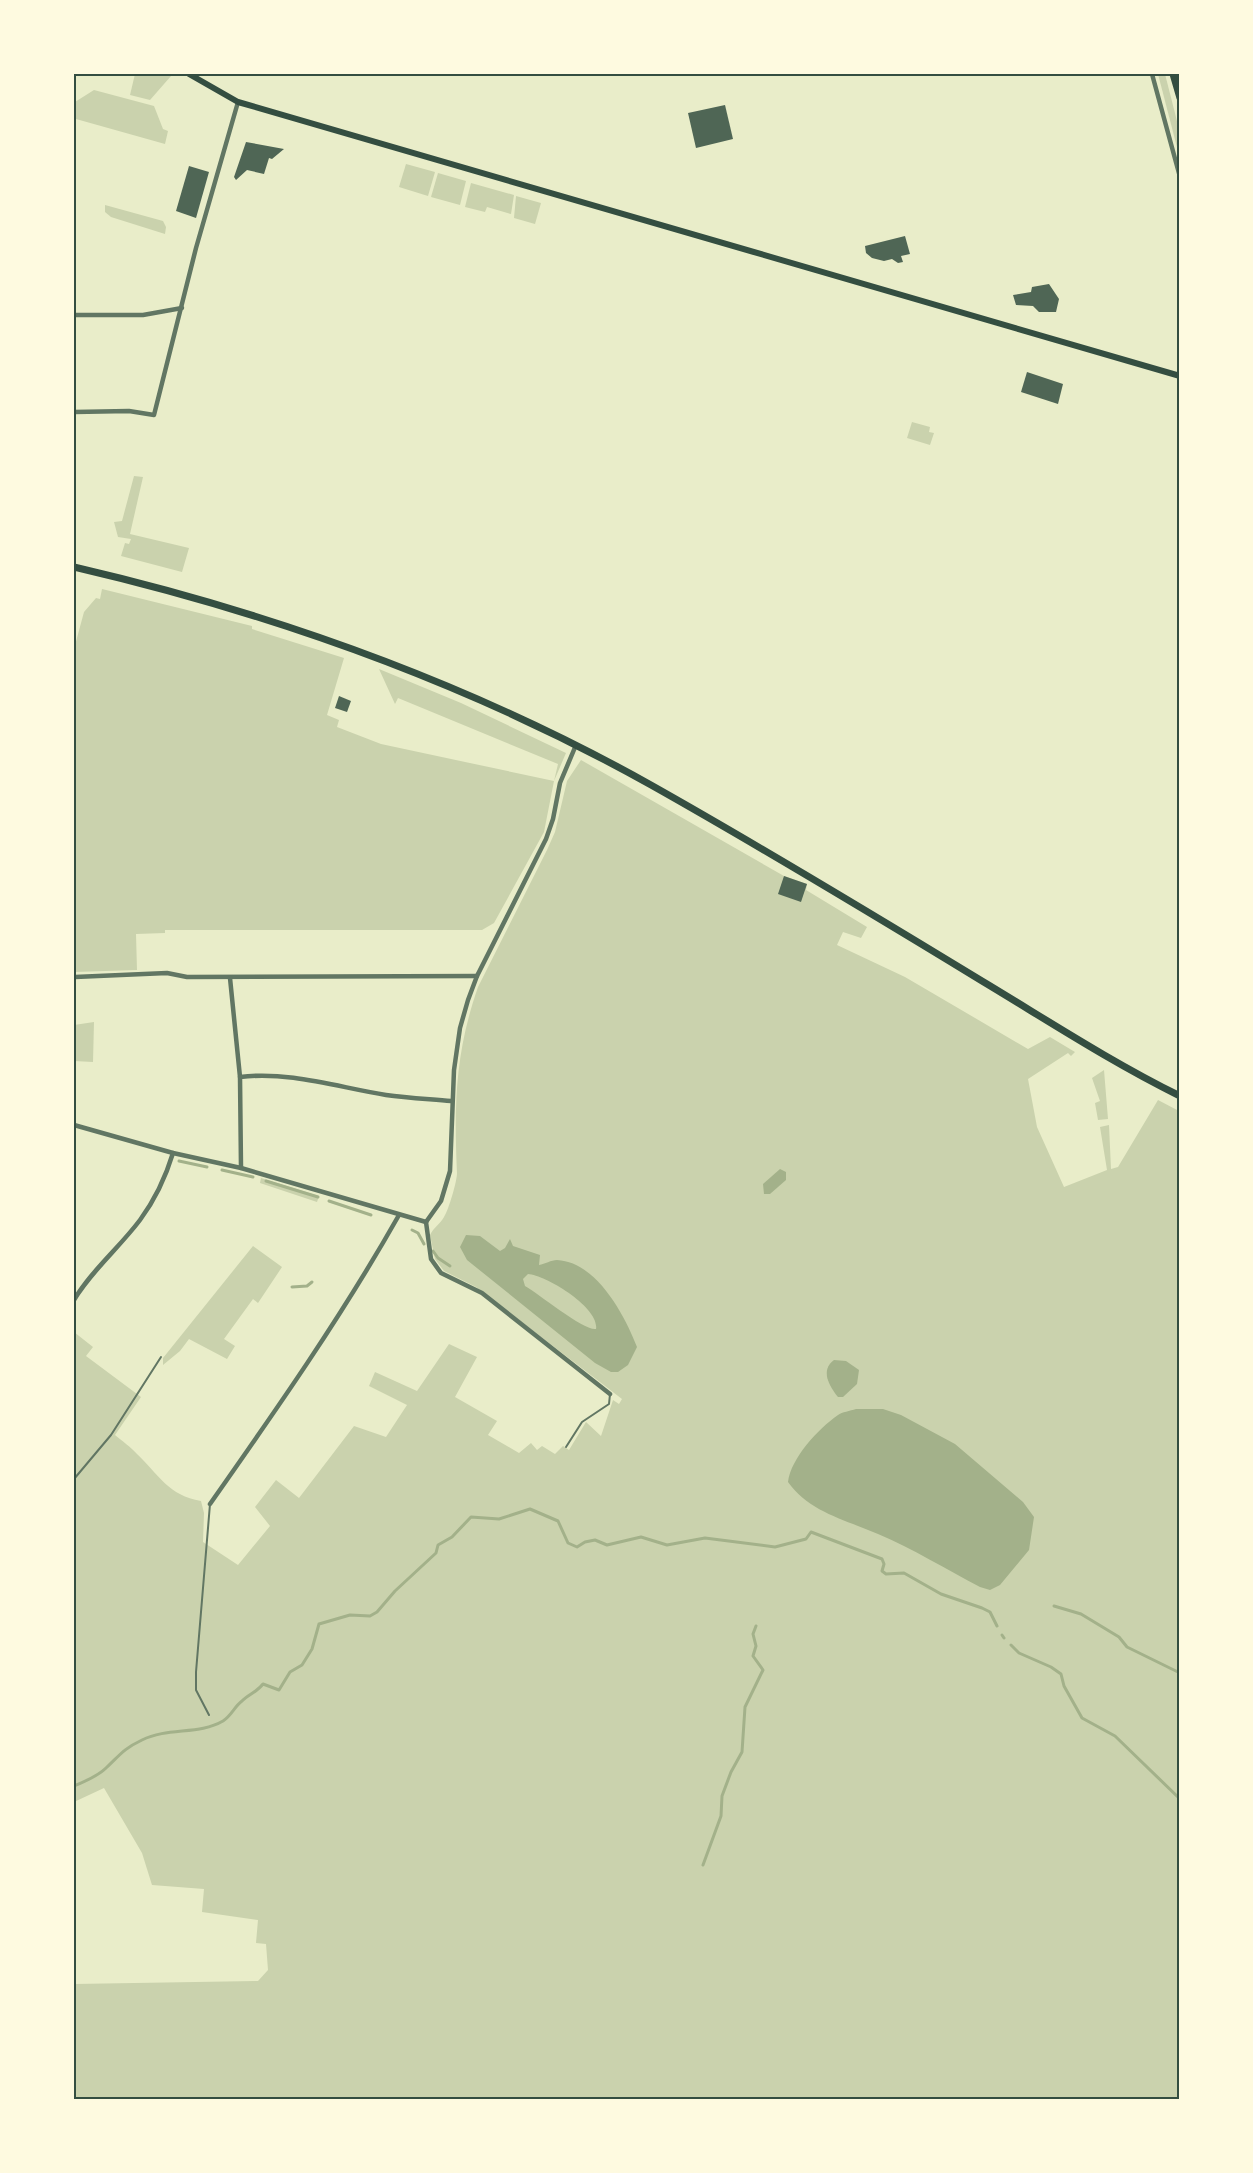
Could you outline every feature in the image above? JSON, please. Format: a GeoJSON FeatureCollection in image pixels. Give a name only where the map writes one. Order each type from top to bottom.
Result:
{"type":"FeatureCollection","features":[{"type":"Feature","properties":{"kind":"main road"},"geometry":{"type":"LineString","coordinates":[[189,74],[238,102],[1179,376]]}},
{"type":"Feature","properties":{"kind":"main road"},"geometry":{"type":"LineString","coordinates":[[1173,74],[1179,98]]}},
{"type":"Feature","properties":{"kind":"main road"},"geometry":{"type":"LineString","coordinates":[[74,567],[194,596],[313,633],[414,670],[576,745],[761,848],[1112,1060],[1179,1096]]}},
{"type":"Feature","properties":{"kind":"street"},"geometry":{"type":"LineString","coordinates":[[1152,74],[1179,177]]}},
{"type":"Feature","properties":{"kind":"street"},"geometry":{"type":"LineString","coordinates":[[74,412],[129,411],[154,415],[196,248],[238,102]]}},
{"type":"Feature","properties":{"kind":"street"},"geometry":{"type":"LineString","coordinates":[[74,315],[143,315],[182,308]]}},
{"type":"Feature","properties":{"kind":"street"},"geometry":{"type":"LineString","coordinates":[[576,745],[560,783],[546,839],[477,976],[460,1028],[451,1101],[450,1171],[441,1201],[426,1222],[431,1259],[441,1273],[482,1293],[610,1394]]}},
{"type":"Feature","properties":{"kind":"street"},"geometry":{"type":"LineString","coordinates":[[75,976],[167,973],[187,977],[230,978],[477,976]]}},
{"type":"Feature","properties":{"kind":"street"},"geometry":{"type":"LineString","coordinates":[[230,978],[240,1077],[241,1168]]}},
{"type":"Feature","properties":{"kind":"street"},"geometry":{"type":"LineString","coordinates":[[240,1077],[265,1074],[285,1076],[389,1095],[451,1101]]}},
{"type":"Feature","properties":{"kind":"street"},"geometry":{"type":"LineString","coordinates":[[74,1125],[173,1153],[241,1168],[426,1222]]}},
{"type":"Feature","properties":{"kind":"street"},"geometry":{"type":"LineString","coordinates":[[74,1300],[96,1268],[139,1221],[168,1168],[173,1153]]}},
{"type":"Feature","properties":{"kind":"street"},"geometry":{"type":"LineString","coordinates":[[210,1504],[299,1378],[358,1287],[399,1215]]}},
{"type":"Feature","properties":{"kind":"lane"},"geometry":{"type":"LineString","coordinates":[[74,1479],[111,1436],[161,1357]]}},
{"type":"Feature","properties":{"kind":"lane"},"geometry":{"type":"LineString","coordinates":[[566,1447],[582,1422],[609,1404],[610,1394]]}},
{"type":"Feature","properties":{"kind":"lane"},"geometry":{"type":"LineString","coordinates":[[209,1715],[196,1690],[196,1672],[210,1504]]}},
{"type":"Feature","properties":{"kind":"shaded area"},"geometry":{"type":"Polygon","coordinates":[[[135,74],[171,76],[150,100],[130,95],[135,74]]]}},
{"type":"Feature","properties":{"kind":"shaded area"},"geometry":{"type":"Polygon","coordinates":[[[1158,74],[1165,74],[1179,129],[1179,155],[1158,74]]]}},
{"type":"Feature","properties":{"kind":"shaded area"},"geometry":{"type":"Polygon","coordinates":[[[94,90],[154,106],[163,129],[168,131],[165,144],[76,119],[74,126],[75,102],[94,90]]]}},
{"type":"Feature","properties":{"kind":"shaded area"},"geometry":{"type":"Polygon","coordinates":[[[406,164],[435,172],[428,196],[399,187],[406,164]]]}},
{"type":"Feature","properties":{"kind":"shaded area"},"geometry":{"type":"Polygon","coordinates":[[[438,173],[466,181],[460,205],[431,197],[438,173]]]}},
{"type":"Feature","properties":{"kind":"shaded area"},"geometry":{"type":"Polygon","coordinates":[[[471,183],[514,195],[511,214],[487,207],[485,212],[465,207],[471,183]]]}},
{"type":"Feature","properties":{"kind":"shaded area"},"geometry":{"type":"Polygon","coordinates":[[[516,196],[541,203],[535,224],[514,218],[516,196]]]}},
{"type":"Feature","properties":{"kind":"shaded area"},"geometry":{"type":"Polygon","coordinates":[[[105,205],[163,221],[166,227],[165,234],[111,217],[105,212],[105,205]]]}},
{"type":"Feature","properties":{"kind":"shaded area"},"geometry":{"type":"Polygon","coordinates":[[[912,422],[930,427],[929,432],[934,433],[930,445],[907,438],[912,422]]]}},
{"type":"Feature","properties":{"kind":"shaded area"},"geometry":{"type":"Polygon","coordinates":[[[134,476],[143,477],[130,534],[189,548],[182,572],[121,556],[125,543],[129,544],[131,539],[118,537],[114,522],[122,521],[134,476]]]}},
{"type":"Feature","properties":{"kind":"shaded area"},"geometry":{"type":"Polygon","coordinates":[[[102,589],[252,626],[252,629],[344,658],[327,715],[339,720],[337,727],[381,744],[554,781],[544,832],[494,923],[482,930],[165,930],[165,933],[136,934],[137,970],[74,972],[74,649],[84,612],[96,598],[100,599],[102,589]]]}},
{"type":"Feature","properties":{"kind":"shaded area"},"geometry":{"type":"Polygon","coordinates":[[[379,669],[461,703],[566,753],[554,781],[558,764],[398,698],[395,704],[379,669]]]}},
{"type":"Feature","properties":{"kind":"shaded area"},"geometry":{"type":"Polygon","coordinates":[[[581,760],[784,876],[807,884],[806,890],[867,927],[861,938],[843,932],[837,945],[905,977],[1028,1049],[1050,1037],[1075,1052],[1071,1056],[1068,1053],[1028,1079],[1037,1127],[1064,1187],[1107,1170],[1100,1127],[1109,1125],[1111,1169],[1118,1167],[1158,1100],[1179,1111],[1179,2099],[74,2099],[74,1984],[258,1981],[268,1970],[266,1944],[256,1943],[258,1920],[202,1912],[204,1889],[152,1885],[142,1853],[104,1788],[74,1802],[74,1332],[93,1347],[86,1356],[141,1397],[115,1435],[172,1489],[201,1501],[204,1513],[203,1542],[238,1565],[270,1526],[255,1507],[276,1480],[299,1498],[354,1426],[386,1437],[407,1405],[369,1386],[375,1372],[417,1391],[449,1344],[477,1357],[455,1397],[497,1421],[488,1435],[519,1453],[531,1443],[537,1450],[542,1446],[555,1454],[563,1446],[569,1450],[586,1422],[601,1436],[613,1400],[619,1404],[622,1399],[476,1287],[444,1271],[435,1259],[430,1235],[446,1213],[456,1182],[456,1102],[460,1057],[470,1011],[478,987],[555,832],[567,781],[581,760]]]}},
{"type":"Feature","properties":{"kind":"shaded area"},"geometry":{"type":"Polygon","coordinates":[[[94,1022],[93,1062],[74,1061],[74,1025],[94,1022]]]}},
{"type":"Feature","properties":{"kind":"shaded area"},"geometry":{"type":"Polygon","coordinates":[[[1104,1070],[1108,1119],[1098,1120],[1095,1103],[1100,1101],[1092,1078],[1104,1070]]]}},
{"type":"Feature","properties":{"kind":"shaded area"},"geometry":{"type":"Polygon","coordinates":[[[780,1169],[786,1172],[786,1180],[770,1194],[764,1194],[763,1184],[780,1169]]]}},
{"type":"Feature","properties":{"kind":"shaded area"},"geometry":{"type":"Polygon","coordinates":[[[261,1178],[319,1196],[317,1202],[260,1183],[261,1178]]]}},
{"type":"Feature","properties":{"kind":"shaded area"},"geometry":{"type":"Polygon","coordinates":[[[466,1235],[480,1236],[500,1251],[505,1248],[510,1239],[513,1246],[540,1255],[539,1265],[557,1260],[571,1263],[585,1270],[597,1280],[617,1306],[632,1334],[637,1347],[628,1365],[618,1372],[611,1372],[595,1363],[467,1260],[460,1247],[466,1235]],[[528,1274],[523,1279],[525,1286],[572,1318],[596,1329],[590,1312],[581,1303],[558,1286],[528,1274]]]}},
{"type":"Feature","properties":{"kind":"shaded area"},"geometry":{"type":"Polygon","coordinates":[[[253,1246],[282,1267],[258,1303],[253,1299],[224,1339],[235,1346],[227,1359],[189,1339],[180,1351],[163,1365],[163,1358],[253,1246]]]}},
{"type":"Feature","properties":{"kind":"shaded area"},"geometry":{"type":"Polygon","coordinates":[[[834,1360],[846,1361],[859,1370],[857,1384],[843,1397],[838,1397],[827,1378],[827,1368],[834,1360]]]}},
{"type":"Feature","properties":{"kind":"shaded area"},"geometry":{"type":"Polygon","coordinates":[[[856,1409],[883,1409],[901,1415],[955,1444],[1023,1502],[1034,1517],[1029,1550],[1000,1585],[990,1590],[980,1587],[891,1540],[829,1514],[806,1501],[788,1482],[794,1463],[814,1436],[838,1415],[856,1409]]]}},
{"type":"Feature","properties":{"kind":"building"},"geometry":{"type":"Polygon","coordinates":[[[725,105],[733,139],[696,148],[688,113],[725,105]]]}},
{"type":"Feature","properties":{"kind":"building"},"geometry":{"type":"Polygon","coordinates":[[[246,142],[284,149],[272,159],[269,158],[264,174],[247,170],[236,180],[234,177],[246,142]]]}},
{"type":"Feature","properties":{"kind":"building"},"geometry":{"type":"Polygon","coordinates":[[[189,166],[209,172],[196,218],[176,211],[189,166]]]}},
{"type":"Feature","properties":{"kind":"building"},"geometry":{"type":"Polygon","coordinates":[[[905,236],[910,254],[901,256],[903,262],[898,263],[892,259],[884,261],[872,258],[866,253],[865,246],[905,236]]]}},
{"type":"Feature","properties":{"kind":"building"},"geometry":{"type":"Polygon","coordinates":[[[1049,284],[1059,299],[1056,312],[1039,312],[1033,306],[1016,305],[1013,295],[1031,292],[1032,287],[1049,284]]]}},
{"type":"Feature","properties":{"kind":"building"},"geometry":{"type":"Polygon","coordinates":[[[1027,372],[1063,384],[1058,404],[1021,392],[1027,372]]]}},
{"type":"Feature","properties":{"kind":"building"},"geometry":{"type":"Polygon","coordinates":[[[339,696],[351,701],[347,712],[335,708],[339,696]]]}},
{"type":"Feature","properties":{"kind":"building"},"geometry":{"type":"Polygon","coordinates":[[[784,876],[807,884],[801,902],[778,894],[784,876]]]}},
{"type":"Feature","properties":{"kind":"waterway"},"geometry":{"type":"LineString","coordinates":[[179,1161],[207,1167]]}},
{"type":"Feature","properties":{"kind":"waterway"},"geometry":{"type":"LineString","coordinates":[[222,1170],[253,1177]]}},
{"type":"Feature","properties":{"kind":"waterway"},"geometry":{"type":"LineString","coordinates":[[266,1181],[318,1197]]}},
{"type":"Feature","properties":{"kind":"waterway"},"geometry":{"type":"LineString","coordinates":[[329,1201],[371,1215]]}},
{"type":"Feature","properties":{"kind":"waterway"},"geometry":{"type":"LineString","coordinates":[[412,1230],[418,1233],[424,1244]]}},
{"type":"Feature","properties":{"kind":"waterway"},"geometry":{"type":"LineString","coordinates":[[433,1251],[438,1258],[450,1266]]}},
{"type":"Feature","properties":{"kind":"waterway"},"geometry":{"type":"LineString","coordinates":[[292,1287],[307,1286],[312,1282]]}},
{"type":"Feature","properties":{"kind":"waterway"},"geometry":{"type":"LineString","coordinates":[[74,1786],[99,1774],[126,1749],[142,1740],[162,1734],[204,1728],[223,1721],[239,1703],[263,1684],[279,1690],[290,1672],[302,1665],[312,1649],[319,1624],[350,1615],[370,1616],[377,1612],[395,1591],[436,1553],[438,1545],[452,1537],[471,1517],[499,1519],[530,1509],[558,1521],[568,1543],[577,1547],[595,1540],[607,1545],[641,1537],[667,1545],[705,1538],[775,1547],[806,1539],[811,1532],[882,1559],[884,1564],[882,1571],[886,1574],[904,1573],[941,1594],[990,1612],[997,1626]]}},
{"type":"Feature","properties":{"kind":"waterway"},"geometry":{"type":"LineString","coordinates":[[1054,1606],[1081,1614],[1119,1637],[1127,1647],[1180,1673]]}},
{"type":"Feature","properties":{"kind":"waterway"},"geometry":{"type":"LineString","coordinates":[[703,1865],[721,1816],[722,1796],[742,1752],[745,1707],[763,1670],[753,1656],[756,1646],[753,1634],[756,1626]]}},
{"type":"Feature","properties":{"kind":"waterway"},"geometry":{"type":"LineString","coordinates":[[1011,1645],[1019,1653],[1061,1674],[1064,1686],[1082,1718],[1115,1736],[1180,1799]]}}]}
